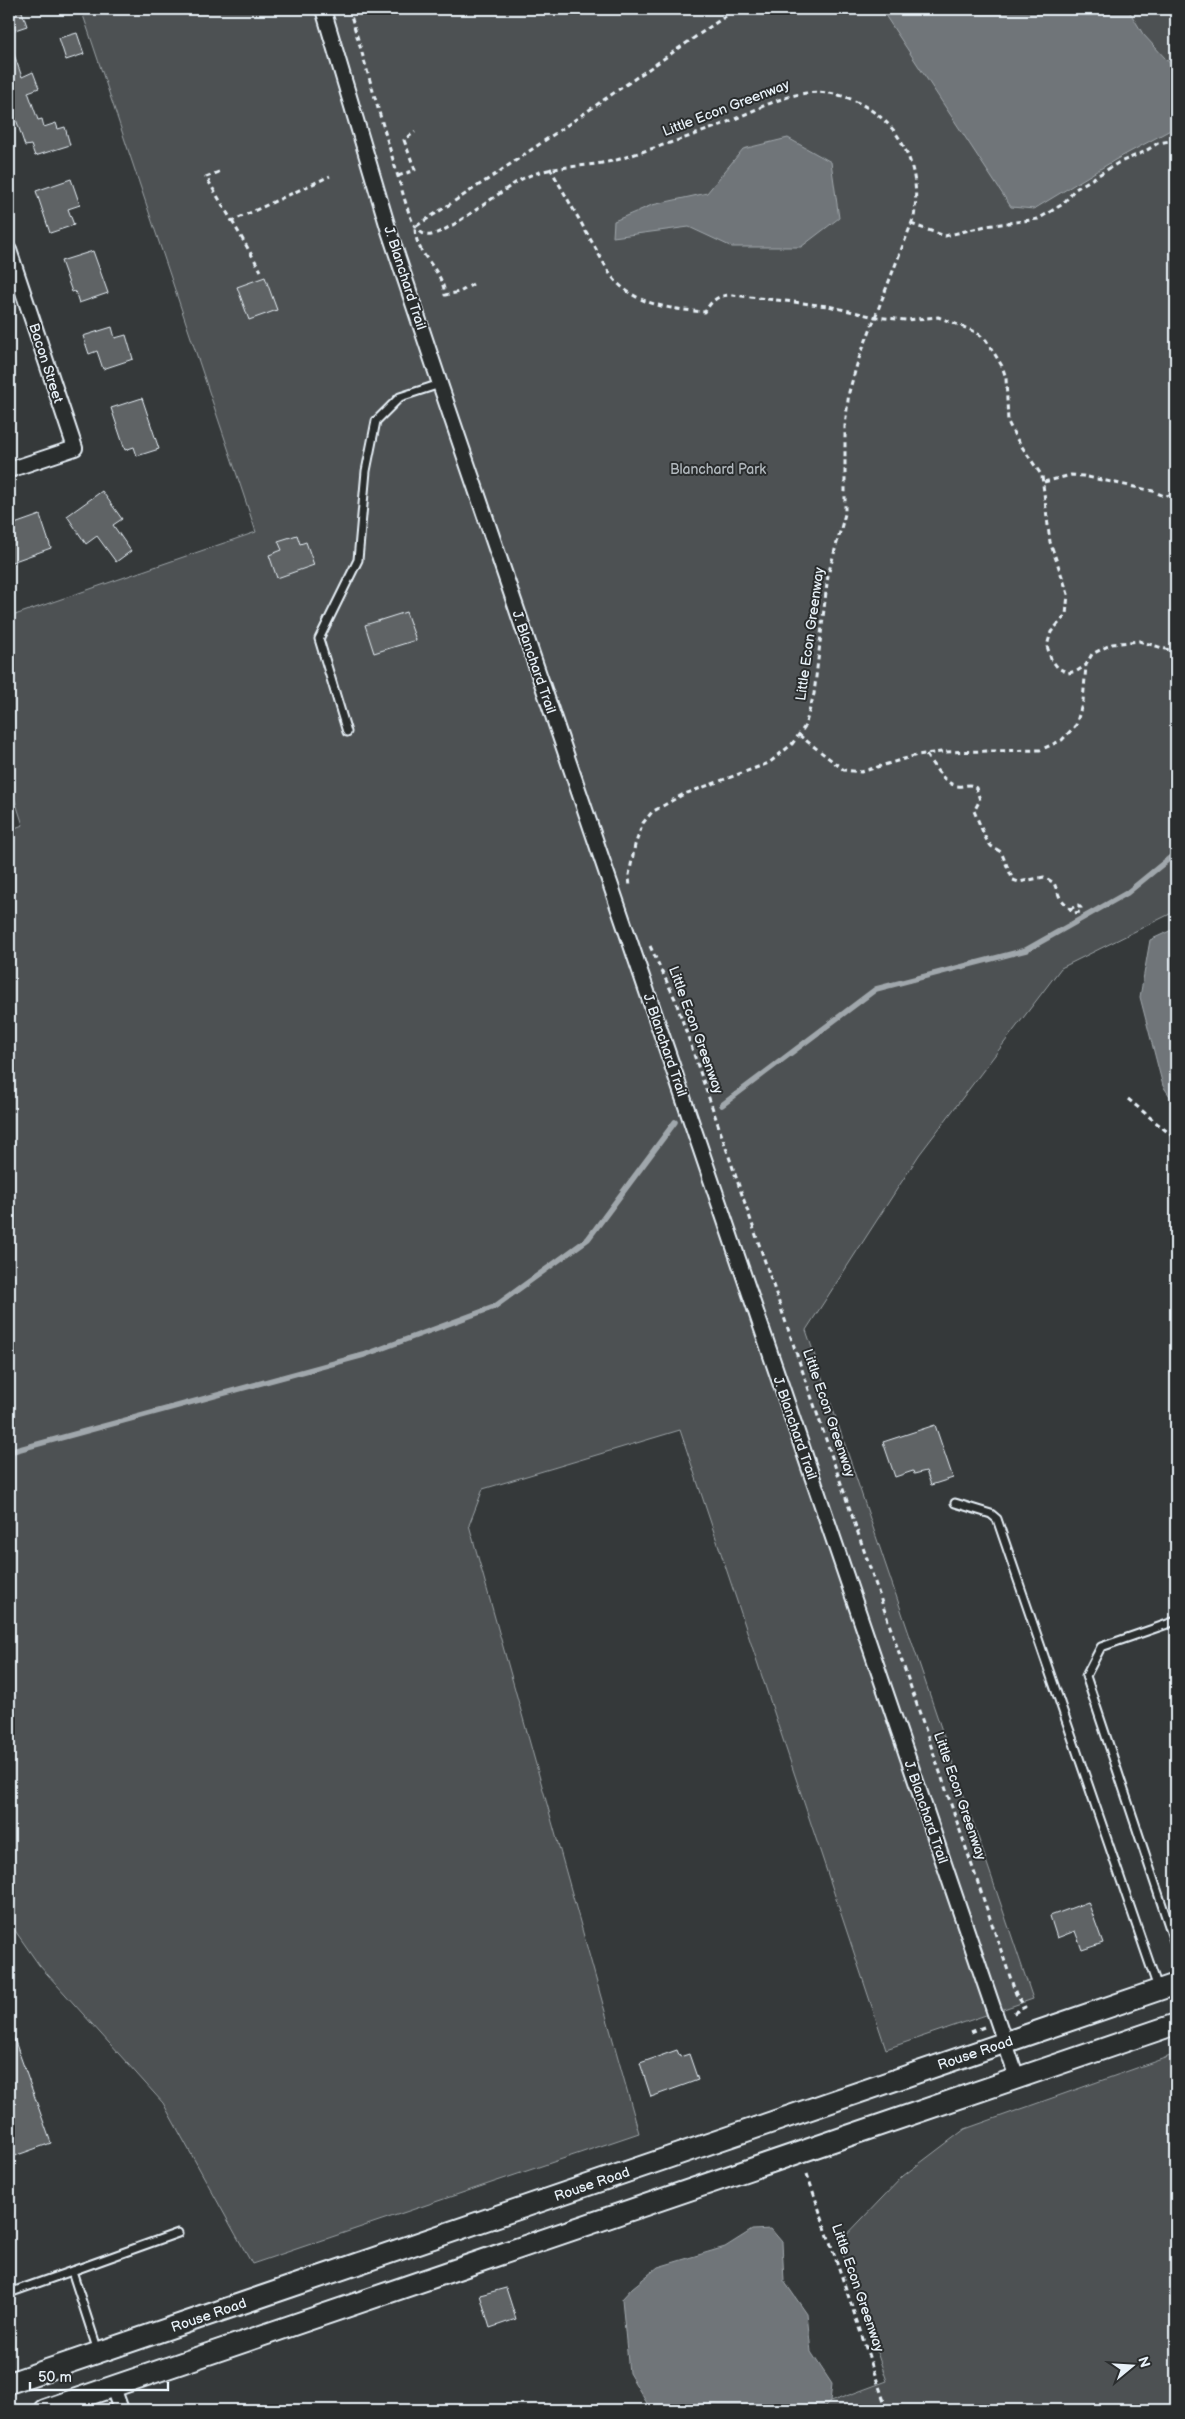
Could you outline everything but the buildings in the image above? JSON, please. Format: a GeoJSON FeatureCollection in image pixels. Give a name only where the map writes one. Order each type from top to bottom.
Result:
{"type":"FeatureCollection","features":[{"type":"Feature","properties":{"kind":"street","name":"J. Blanchard Trail"},"geometry":{"type":"LineString","coordinates":[[323,9],[389,231],[440,384],[1017,2078]]}},
{"type":"Feature","properties":{"kind":"street","name":"Bacon Street"},"geometry":{"type":"LineString","coordinates":[[9,250],[75,448],[9,470]]}},
{"type":"Feature","properties":{"kind":"street","name":"Rouse Road"},"geometry":{"type":"LineString","coordinates":[[9,2383],[1168,1987]]}},
{"type":"Feature","properties":{"kind":"street"},"geometry":{"type":"LineString","coordinates":[[44,2410],[1176,2024]]}},
{"type":"Feature","properties":{"kind":"street"},"geometry":{"type":"LineString","coordinates":[[113,2387],[121,2410]]}},
{"type":"Feature","properties":{"kind":"lane"},"geometry":{"type":"LineString","coordinates":[[347,732],[319,639],[358,560],[366,471],[376,421],[400,397],[440,384]]}},
{"type":"Feature","properties":{"kind":"lane"},"geometry":{"type":"LineString","coordinates":[[955,1503],[991,1514],[997,1519],[1168,1987]]}},
{"type":"Feature","properties":{"kind":"lane"},"geometry":{"type":"LineString","coordinates":[[1176,1621],[1101,1647],[1086,1676],[1176,1947]]}},
{"type":"Feature","properties":{"kind":"lane"},"geometry":{"type":"LineString","coordinates":[[9,2293],[178,2233]]}},
{"type":"Feature","properties":{"kind":"lane"},"geometry":{"type":"LineString","coordinates":[[72,2271],[98,2352]]}},
{"type":"Feature","properties":{"kind":"path"},"geometry":{"type":"LineString","coordinates":[[349,9],[415,227],[415,241],[441,278],[445,295],[460,292],[473,284]]}},
{"type":"Feature","properties":{"kind":"path"},"geometry":{"type":"LineString","coordinates":[[415,227],[496,174],[736,9]]}},
{"type":"Feature","properties":{"kind":"path","name":"Little Econ Greenway"},"geometry":{"type":"LineString","coordinates":[[415,227],[425,234],[436,234],[512,184],[550,168],[617,160],[723,124],[782,97],[806,92],[819,92],[848,98],[873,111],[893,130],[902,143],[913,169],[916,194],[911,224],[875,317],[849,392],[845,426],[845,514],[828,575],[814,694],[808,718],[799,735],[785,751],[769,763],[682,795],[652,812],[643,823],[635,846],[629,875],[630,892]]}},
{"type":"Feature","properties":{"kind":"path"},"geometry":{"type":"LineString","coordinates":[[398,176],[415,170],[404,140],[415,132]]}},
{"type":"Feature","properties":{"kind":"path"},"geometry":{"type":"LineString","coordinates":[[911,224],[945,236],[1010,222],[1038,219],[1063,204],[1074,190],[1118,163],[1144,152],[1158,143],[1176,140]]}},
{"type":"Feature","properties":{"kind":"path"},"geometry":{"type":"LineString","coordinates":[[550,168],[610,274],[617,284],[636,297],[663,307],[705,312],[718,296],[733,295],[828,306],[875,317],[906,320],[938,317],[976,332],[986,340],[1002,366],[1006,378],[1008,422],[1016,438],[1037,465],[1044,482],[1050,542],[1068,594],[1066,615],[1051,632],[1047,646],[1051,659],[1058,668],[1068,672],[1078,671],[1086,665]]}},
{"type":"Feature","properties":{"kind":"path"},"geometry":{"type":"LineString","coordinates":[[219,172],[206,177],[261,271]]}},
{"type":"Feature","properties":{"kind":"path"},"geometry":{"type":"LineString","coordinates":[[232,221],[330,176]]}},
{"type":"Feature","properties":{"kind":"path"},"geometry":{"type":"LineString","coordinates":[[1044,482],[1061,477],[1083,476],[1153,491],[1164,496],[1176,494]]}},
{"type":"Feature","properties":{"kind":"path"},"geometry":{"type":"LineString","coordinates":[[799,735],[844,770],[861,772],[900,759],[941,752],[1040,750],[1062,740],[1076,725],[1080,712],[1086,665],[1092,654],[1112,644],[1125,641],[1155,644],[1176,652]]}},
{"type":"Feature","properties":{"kind":"path"},"geometry":{"type":"LineString","coordinates":[[926,755],[949,782],[957,786],[968,784],[976,788],[980,800],[974,811],[980,828],[991,846],[1001,852],[1013,880],[1020,882],[1044,877],[1054,883],[1060,898],[1070,909]]}},
{"type":"Feature","properties":{"kind":"path","name":"Little Econ Greenway"},"geometry":{"type":"LineString","coordinates":[[648,942],[675,1000],[1016,1994],[1025,2007],[1020,2011]]}},
{"type":"Feature","properties":{"kind":"path"},"geometry":{"type":"LineString","coordinates":[[1128,1099],[1176,1139]]}},
{"type":"Feature","properties":{"kind":"path","name":"Little Econ Greenway"},"geometry":{"type":"LineString","coordinates":[[806,2174],[887,2410]]}},
{"type":"Feature","properties":{"kind":"green space","name":"Blanchard Park"},"geometry":{"type":"Polygon","coordinates":[[[81,9],[1176,9],[1176,911],[1061,968],[919,1155],[806,1330],[1033,1999],[886,2049],[680,1430],[483,1489],[469,1525],[639,2133],[252,2264],[163,2103],[39,1965],[9,1922],[9,830],[23,825],[9,782],[9,617],[256,532],[81,9]]]}},
{"type":"Feature","properties":{"kind":"green space"},"geometry":{"type":"Polygon","coordinates":[[[1176,2054],[1176,2410],[822,2410],[830,2402],[887,2381],[839,2243],[903,2176],[965,2129],[1176,2054]]]}},
{"type":"Feature","properties":{"kind":"shaded area"},"geometry":{"type":"Polygon","coordinates":[[[881,9],[1128,9],[1143,34],[1176,70],[1176,127],[1115,160],[1034,209],[1011,207],[881,9]]]}},
{"type":"Feature","properties":{"kind":"shaded area"},"geometry":{"type":"Polygon","coordinates":[[[788,138],[831,162],[839,218],[801,247],[732,247],[689,227],[613,237],[614,221],[652,205],[707,193],[743,149],[788,138]]]}},
{"type":"Feature","properties":{"kind":"shaded area"},"geometry":{"type":"Polygon","coordinates":[[[1176,928],[1176,1105],[1163,1086],[1140,997],[1150,940],[1176,928]]]}},
{"type":"Feature","properties":{"kind":"shaded area"},"geometry":{"type":"Polygon","coordinates":[[[771,2229],[782,2242],[784,2281],[807,2314],[811,2352],[832,2384],[830,2402],[822,2410],[651,2410],[629,2373],[622,2299],[632,2288],[658,2267],[725,2247],[752,2230],[771,2229]]]}},
{"type":"Feature","properties":{"kind":"waterway"},"geometry":{"type":"LineString","coordinates":[[722,1105],[876,989],[1026,950],[1127,893],[1176,853]]}},
{"type":"Feature","properties":{"kind":"waterway"},"geometry":{"type":"LineString","coordinates":[[9,1452],[364,1355],[494,1307],[588,1239],[675,1122]]}}]}
